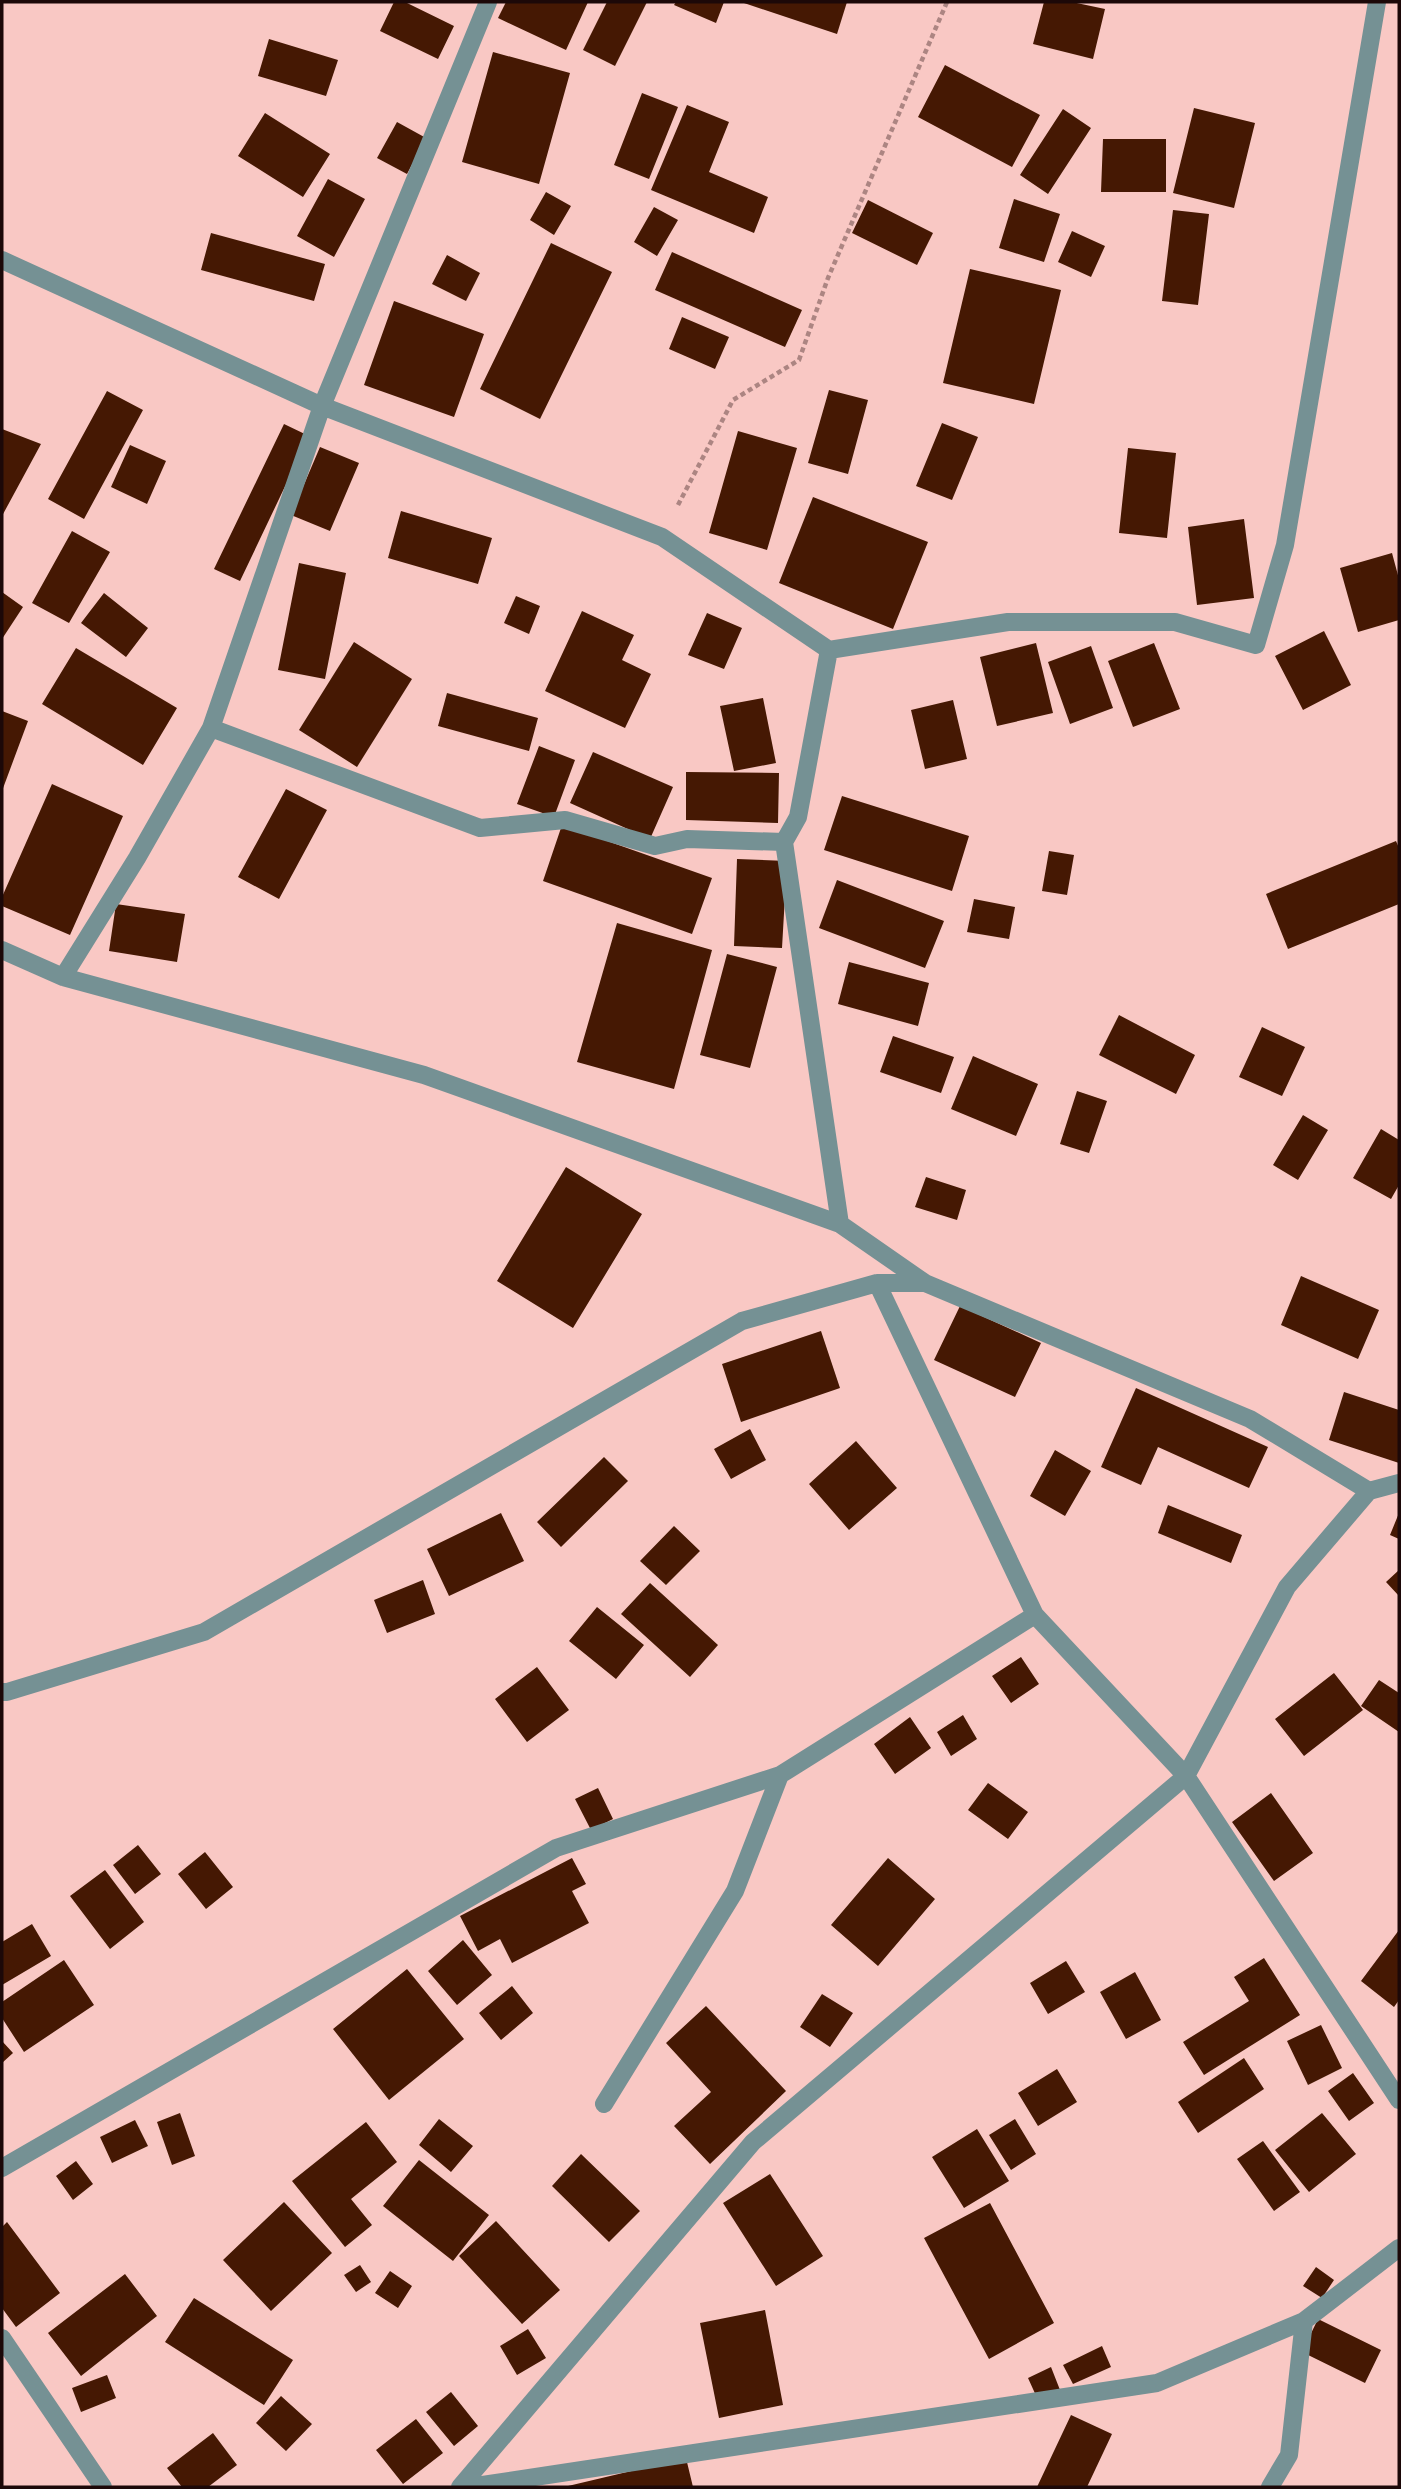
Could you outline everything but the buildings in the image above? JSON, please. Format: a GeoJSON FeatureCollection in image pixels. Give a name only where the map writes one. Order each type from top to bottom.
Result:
{"type":"FeatureCollection","features":[{"type":"Feature","properties":{"kind":"street"},"geometry":{"type":"LineString","coordinates":[[62,977],[137,858],[211,728],[322,406],[488,2]]}},
{"type":"Feature","properties":{"kind":"street"},"geometry":{"type":"LineString","coordinates":[[2,260],[322,406],[662,537],[829,650],[1008,622],[1175,622],[1256,645],[1285,545],[1377,2]]}},
{"type":"Feature","properties":{"kind":"street"},"geometry":{"type":"LineString","coordinates":[[829,650],[798,817],[784,842],[841,1224]]}},
{"type":"Feature","properties":{"kind":"street"},"geometry":{"type":"LineString","coordinates":[[211,728],[480,828],[565,820],[655,846],[687,839],[784,842]]}},
{"type":"Feature","properties":{"kind":"street"},"geometry":{"type":"LineString","coordinates":[[2,950],[62,977],[424,1075],[841,1224],[925,1283],[1250,1419],[1369,1491]]}},
{"type":"Feature","properties":{"kind":"street"},"geometry":{"type":"LineString","coordinates":[[2,1692],[204,1632],[742,1321],[877,1283],[925,1283]]}},
{"type":"Feature","properties":{"kind":"street"},"geometry":{"type":"LineString","coordinates":[[877,1283],[1035,1615],[1186,1776],[1393,2072],[1399,2100]]}},
{"type":"Feature","properties":{"kind":"street"},"geometry":{"type":"LineString","coordinates":[[460,2487],[753,2141],[1186,1776],[1287,1587],[1369,1491],[1399,1483]]}},
{"type":"Feature","properties":{"kind":"street"},"geometry":{"type":"LineString","coordinates":[[2,2168],[556,1848],[780,1775],[1035,1615]]}},
{"type":"Feature","properties":{"kind":"street"},"geometry":{"type":"LineString","coordinates":[[604,2104],[735,1891],[780,1775]]}},
{"type":"Feature","properties":{"kind":"street"},"geometry":{"type":"LineString","coordinates":[[469,2487],[1157,2383],[1304,2321],[1399,2248]]}},
{"type":"Feature","properties":{"kind":"street"},"geometry":{"type":"LineString","coordinates":[[1270,2487],[1289,2455],[1304,2321]]}},
{"type":"Feature","properties":{"kind":"street"},"geometry":{"type":"LineString","coordinates":[[2,2338],[103,2487]]}},
{"type":"Feature","properties":{"kind":"path"},"geometry":{"type":"LineString","coordinates":[[662,537],[733,400],[799,360],[828,278],[947,2]]}}]}
